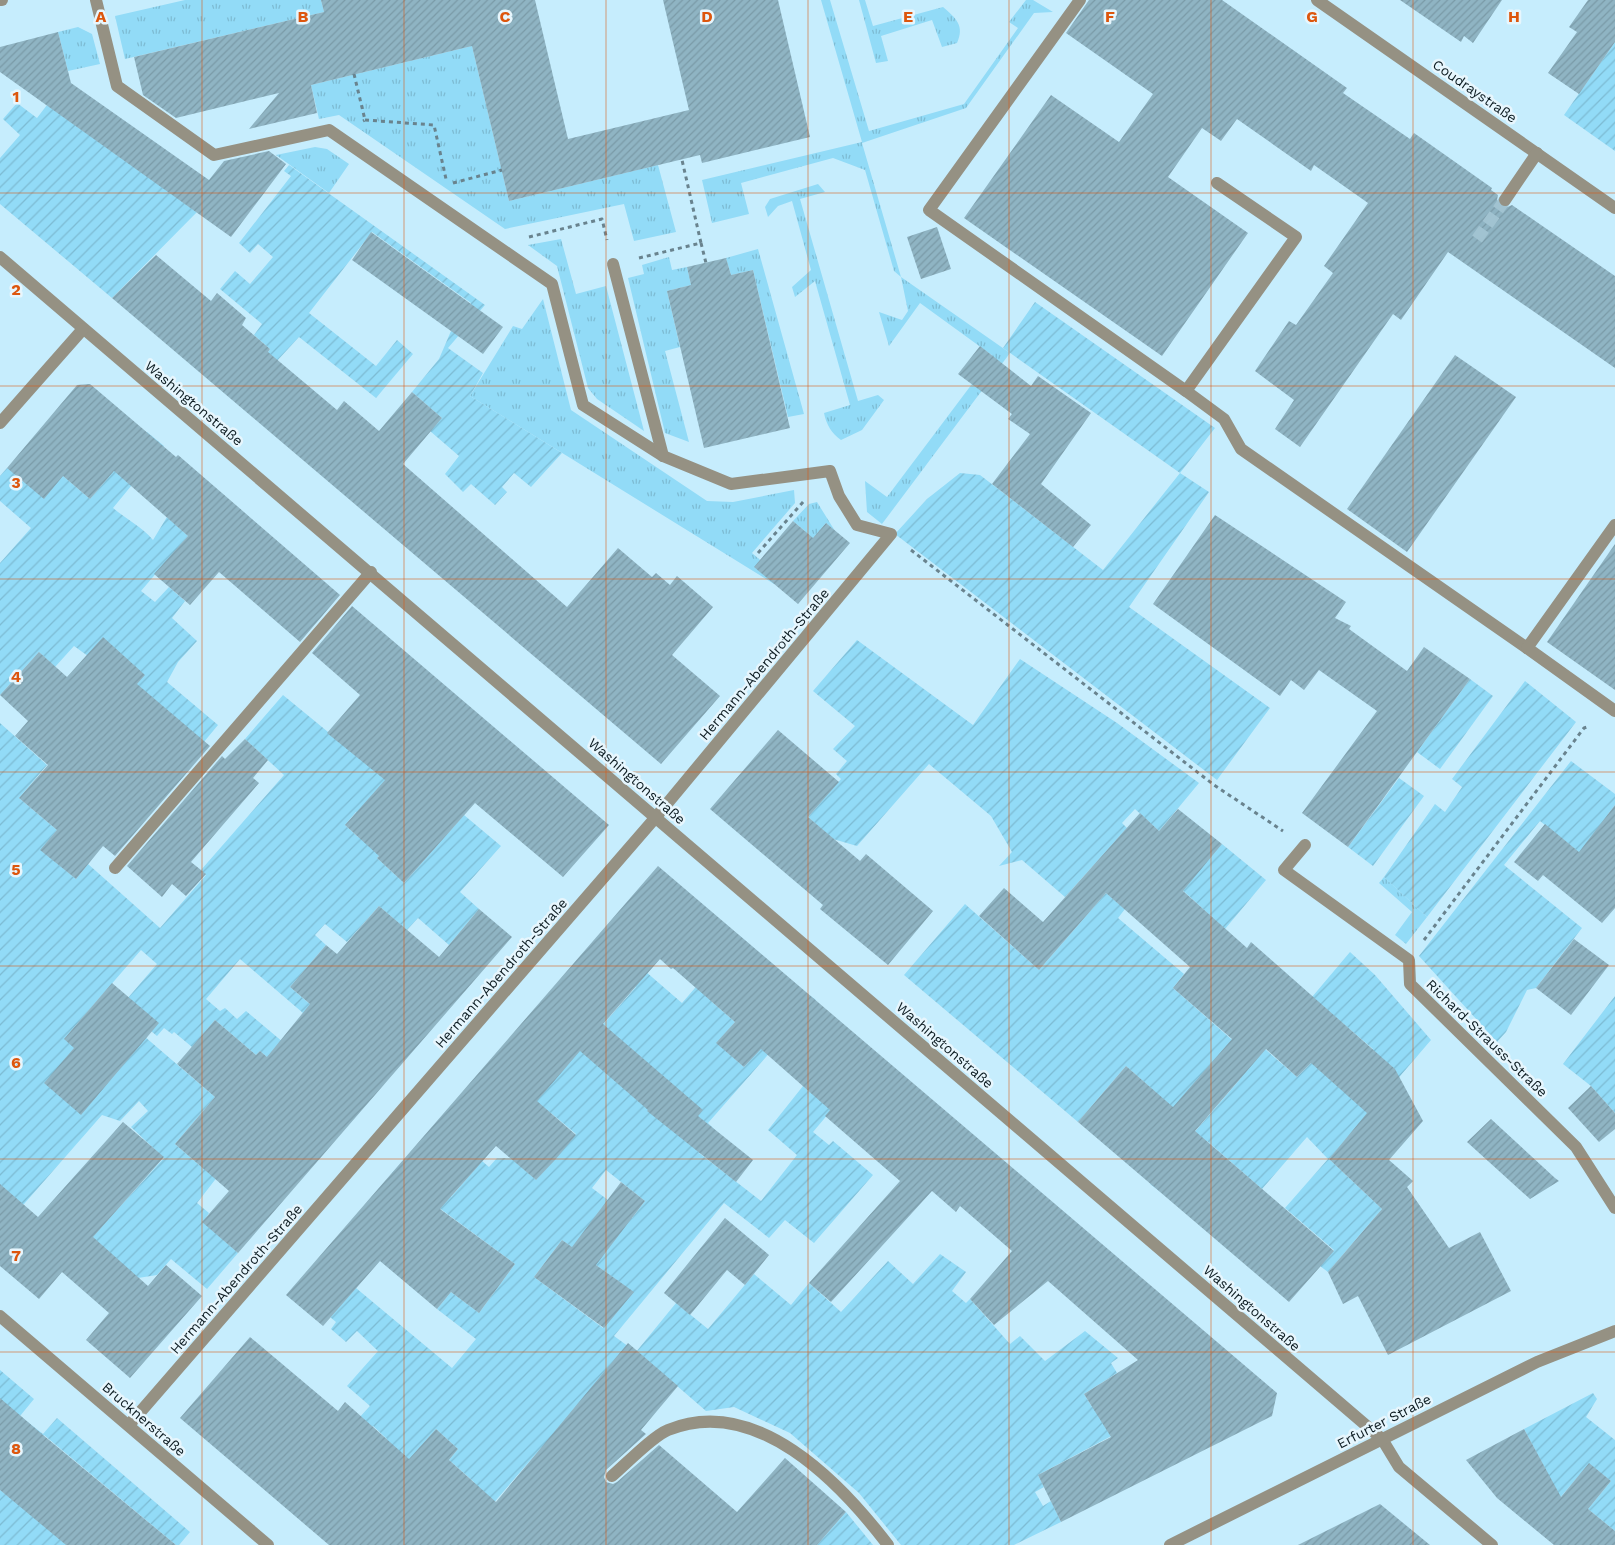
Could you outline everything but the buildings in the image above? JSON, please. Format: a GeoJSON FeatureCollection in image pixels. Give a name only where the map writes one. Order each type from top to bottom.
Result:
{"type":"FeatureCollection","features":[{"type":"Feature","properties":{"kind":"street"},"geometry":{"type":"LineString","coordinates":[[96,0],[117,86],[214,155],[329,130],[552,284],[583,405],[663,456],[731,484],[830,471],[839,496],[857,525],[891,534]]}},
{"type":"Feature","properties":{"kind":"street"},"geometry":{"type":"LineString","coordinates":[[1080,0],[929,210],[1224,418],[1241,449],[1615,711]]}},
{"type":"Feature","properties":{"kind":"street","name":"Coudraystraße"},"geometry":{"type":"LineString","coordinates":[[1317,0],[1615,208]]}},
{"type":"Feature","properties":{"kind":"street"},"geometry":{"type":"LineString","coordinates":[[1505,200],[1538,153]]}},
{"type":"Feature","properties":{"kind":"street"},"geometry":{"type":"LineString","coordinates":[[1186,391],[1296,237],[1217,183]]}},
{"type":"Feature","properties":{"kind":"street","name":"Washingtonstraße"},"geometry":{"type":"LineString","coordinates":[[0,257],[371,572],[1382,1439],[1399,1467],[1492,1545]]}},
{"type":"Feature","properties":{"kind":"street"},"geometry":{"type":"LineString","coordinates":[[613,264],[663,456]]}},
{"type":"Feature","properties":{"kind":"street"},"geometry":{"type":"LineString","coordinates":[[0,424],[83,329]]}},
{"type":"Feature","properties":{"kind":"street"},"geometry":{"type":"LineString","coordinates":[[1527,648],[1615,525]]}},
{"type":"Feature","properties":{"kind":"street","name":"Hermann-Abendroth-Straße"},"geometry":{"type":"LineString","coordinates":[[128,1425],[656,817],[891,534]]}},
{"type":"Feature","properties":{"kind":"street"},"geometry":{"type":"LineString","coordinates":[[115,868],[371,572]]}},
{"type":"Feature","properties":{"kind":"street"},"geometry":{"type":"LineString","coordinates":[[1305,845],[1284,870],[1409,960]]}},
{"type":"Feature","properties":{"kind":"street","name":"Richard-Strauss-Straße"},"geometry":{"type":"LineString","coordinates":[[1409,960],[1410,984],[1576,1147],[1615,1208]]}},
{"type":"Feature","properties":{"kind":"street","name":"Brucknerstraße"},"geometry":{"type":"LineString","coordinates":[[0,1316],[268,1545]]}},
{"type":"Feature","properties":{"kind":"street","name":"Erfurter Straße"},"geometry":{"type":"LineString","coordinates":[[1170,1545],[1537,1362],[1615,1331]]}},
{"type":"Feature","properties":{"kind":"street"},"geometry":{"type":"LineString","coordinates":[[612,1476],[665,1431],[685,1424],[718,1422],[754,1430],[787,1444],[835,1483],[888,1545]]}},
{"type":"Feature","properties":{"kind":"path"},"geometry":{"type":"LineString","coordinates":[[354,74],[363,109]]}},
{"type":"Feature","properties":{"kind":"path"},"geometry":{"type":"LineString","coordinates":[[365,120],[434,125],[448,184],[502,170]]}},
{"type":"Feature","properties":{"kind":"path"},"geometry":{"type":"LineString","coordinates":[[682,160],[697,225]]}},
{"type":"Feature","properties":{"kind":"path"},"geometry":{"type":"LineString","coordinates":[[701,243],[706,262]]}},
{"type":"Feature","properties":{"kind":"path"},"geometry":{"type":"LineString","coordinates":[[758,553],[830,471]]}},
{"type":"Feature","properties":{"kind":"path"},"geometry":{"type":"LineString","coordinates":[[891,534],[1214,785],[1305,845]]}},
{"type":"Feature","properties":{"kind":"path"},"geometry":{"type":"LineString","coordinates":[[1409,960],[1584,728]]}},
{"type":"Feature","properties":{"kind":"green space"},"geometry":{"type":"Polygon","coordinates":[[[185,0],[321,0],[324,12],[125,59],[115,16],[185,0]]]}},
{"type":"Feature","properties":{"kind":"green space"},"geometry":{"type":"Polygon","coordinates":[[[821,0],[830,0],[869,131],[964,104],[1018,28],[1009,22],[1026,0],[1033,0],[1053,12],[1034,13],[966,108],[862,143],[901,277],[894,271],[865,170],[833,158],[741,183],[749,214],[712,223],[702,180],[862,142],[821,0]]]}},
{"type":"Feature","properties":{"kind":"green space"},"geometry":{"type":"Polygon","coordinates":[[[859,0],[865,0],[873,26],[943,7],[952,15],[960,27],[957,43],[942,47],[932,20],[881,36],[888,61],[876,63],[859,0]]]}},
{"type":"Feature","properties":{"kind":"green space"},"geometry":{"type":"Polygon","coordinates":[[[78,27],[92,34],[100,64],[68,71],[58,32],[78,27]]]}},
{"type":"Feature","properties":{"kind":"green space"},"geometry":{"type":"Polygon","coordinates":[[[1615,42],[1615,151],[1564,115],[1615,42]]]}},
{"type":"Feature","properties":{"kind":"green space"},"geometry":{"type":"Polygon","coordinates":[[[472,46],[509,201],[658,165],[676,232],[634,241],[624,204],[505,229],[339,115],[319,119],[311,85],[472,46]]]}},
{"type":"Feature","properties":{"kind":"green space"},"geometry":{"type":"Polygon","coordinates":[[[17,103],[37,118],[47,105],[197,212],[112,298],[0,204],[0,158],[20,135],[3,119],[17,103]]]}},
{"type":"Feature","properties":{"kind":"green space"},"geometry":{"type":"Polygon","coordinates":[[[315,147],[327,149],[349,164],[329,193],[276,155],[315,147]]]}},
{"type":"Feature","properties":{"kind":"green space"},"geometry":{"type":"Polygon","coordinates":[[[289,165],[485,305],[448,348],[483,373],[470,396],[562,453],[531,487],[514,473],[502,487],[507,492],[495,505],[471,484],[463,492],[445,474],[459,456],[430,431],[442,418],[412,392],[439,359],[451,331],[471,303],[372,232],[309,313],[376,366],[397,340],[413,354],[376,398],[299,337],[276,362],[267,354],[270,349],[254,335],[262,324],[220,289],[235,271],[250,284],[273,257],[258,244],[250,253],[239,243],[291,176],[284,171],[289,165]]]}},
{"type":"Feature","properties":{"kind":"green space"},"geometry":{"type":"Polygon","coordinates":[[[818,184],[825,192],[800,199],[858,401],[878,395],[884,400],[862,430],[841,440],[830,428],[824,413],[850,405],[815,281],[795,297],[792,287],[811,270],[792,201],[778,206],[768,217],[765,207],[770,199],[818,184]]]}},
{"type":"Feature","properties":{"kind":"green space"},"geometry":{"type":"Polygon","coordinates":[[[561,239],[576,294],[606,286],[644,431],[597,399],[588,388],[557,266],[528,245],[561,239]]]}},
{"type":"Feature","properties":{"kind":"green space"},"geometry":{"type":"Polygon","coordinates":[[[758,249],[804,414],[788,417],[753,270],[731,275],[726,258],[758,249]]]}},
{"type":"Feature","properties":{"kind":"green space"},"geometry":{"type":"Polygon","coordinates":[[[669,257],[672,270],[687,267],[691,285],[667,291],[680,347],[665,351],[689,442],[665,433],[628,278],[644,274],[642,265],[669,257]]]}},
{"type":"Feature","properties":{"kind":"green space"},"geometry":{"type":"Polygon","coordinates":[[[901,277],[1010,353],[882,524],[867,512],[865,481],[887,497],[993,356],[920,303],[889,346],[879,312],[902,320],[908,311],[901,277]]]}},
{"type":"Feature","properties":{"kind":"green space"},"geometry":{"type":"Polygon","coordinates":[[[543,299],[571,410],[707,501],[733,502],[794,490],[795,503],[752,553],[772,570],[805,531],[793,521],[809,504],[817,502],[835,531],[826,523],[774,584],[470,396],[513,326],[522,329],[543,299]]]}},
{"type":"Feature","properties":{"kind":"green space"},"geometry":{"type":"Polygon","coordinates":[[[1035,302],[1215,428],[1180,473],[1003,348],[1035,302]]]}},
{"type":"Feature","properties":{"kind":"green space"},"geometry":{"type":"Polygon","coordinates":[[[147,432],[164,446],[113,508],[153,540],[167,517],[188,536],[141,591],[155,602],[169,587],[185,601],[172,618],[197,641],[178,662],[167,682],[218,725],[194,754],[188,728],[74,646],[55,667],[39,652],[0,695],[0,563],[31,528],[0,501],[0,476],[7,468],[63,476],[90,499],[147,432]]]}},
{"type":"Feature","properties":{"kind":"green space"},"geometry":{"type":"Polygon","coordinates":[[[960,473],[980,475],[1103,570],[1180,473],[1209,492],[1129,607],[1270,708],[1217,780],[895,534],[927,499],[960,473]]]}},
{"type":"Feature","properties":{"kind":"green space"},"geometry":{"type":"Polygon","coordinates":[[[857,640],[973,725],[1020,659],[1117,723],[1199,783],[1159,831],[1135,809],[1122,823],[1127,828],[1065,897],[1022,860],[999,866],[1012,852],[991,816],[929,764],[857,846],[833,839],[808,817],[841,779],[836,774],[847,761],[833,749],[855,726],[813,691],[857,640]]]}},
{"type":"Feature","properties":{"kind":"green space"},"geometry":{"type":"Polygon","coordinates":[[[1470,679],[1493,696],[1440,769],[1417,752],[1470,679]]]}},
{"type":"Feature","properties":{"kind":"green space"},"geometry":{"type":"Polygon","coordinates":[[[1525,681],[1576,722],[1427,917],[1384,877],[1435,804],[1445,812],[1462,787],[1452,779],[1525,681]]]}},
{"type":"Feature","properties":{"kind":"green space"},"geometry":{"type":"Polygon","coordinates":[[[283,695],[389,782],[412,819],[377,858],[404,883],[464,815],[501,846],[460,892],[479,909],[449,945],[418,918],[407,930],[379,906],[347,942],[325,924],[315,935],[326,945],[290,987],[319,1012],[303,1013],[240,959],[206,999],[220,1011],[225,1008],[237,1019],[246,1011],[296,1053],[281,1069],[260,1051],[256,1055],[215,1020],[192,1047],[174,1032],[172,1034],[164,1028],[157,1036],[121,1006],[157,964],[141,950],[64,1039],[116,1012],[215,1097],[175,1144],[199,1165],[218,1176],[197,1203],[209,1213],[203,1222],[238,1253],[207,1289],[171,1259],[157,1275],[138,1278],[87,1243],[164,1158],[131,1127],[148,1111],[139,1101],[120,1121],[102,1115],[24,1204],[15,1206],[0,1184],[0,723],[47,765],[19,798],[57,830],[41,850],[76,879],[88,864],[160,928],[206,875],[201,870],[284,775],[245,739],[283,695]],[[356,812],[345,825],[358,837],[369,823],[356,812]]]}},
{"type":"Feature","properties":{"kind":"green space"},"geometry":{"type":"Polygon","coordinates":[[[1571,761],[1615,794],[1615,805],[1608,814],[1615,820],[1580,853],[1540,821],[1504,865],[1582,928],[1536,988],[1527,990],[1506,1032],[1497,1042],[1419,956],[1571,761]]]}},
{"type":"Feature","properties":{"kind":"green space"},"geometry":{"type":"Polygon","coordinates":[[[1399,778],[1424,796],[1373,866],[1348,847],[1399,778]]]}},
{"type":"Feature","properties":{"kind":"green space"},"geometry":{"type":"Polygon","coordinates":[[[1222,844],[1266,880],[1225,929],[1166,875],[1222,844]]]}},
{"type":"Feature","properties":{"kind":"green space"},"geometry":{"type":"Polygon","coordinates":[[[1384,877],[1427,917],[1406,944],[1395,935],[1412,912],[1379,883],[1384,877]]]}},
{"type":"Feature","properties":{"kind":"green space"},"geometry":{"type":"Polygon","coordinates":[[[1106,893],[1125,909],[1118,918],[1184,974],[1173,988],[1255,1060],[1265,1049],[1297,1077],[1311,1063],[1364,1059],[1373,1049],[1312,997],[1350,952],[1375,975],[1431,1040],[1329,1159],[1382,1209],[1328,1272],[1320,1266],[1334,1250],[1285,1208],[1328,1159],[1307,1137],[1262,1189],[1207,1141],[1162,1193],[1150,1184],[1241,1078],[1169,1113],[1151,1088],[1126,1066],[1078,1122],[904,975],[965,904],[1039,970],[1106,893]]]}},
{"type":"Feature","properties":{"kind":"green space"},"geometry":{"type":"Polygon","coordinates":[[[601,933],[682,1003],[740,936],[757,951],[712,1002],[735,1022],[717,1043],[744,1067],[808,994],[816,1000],[708,1123],[716,1131],[699,1153],[761,1201],[797,1155],[768,1130],[803,1086],[811,1093],[840,1100],[813,1132],[829,1145],[833,1141],[873,1175],[814,1243],[785,1220],[769,1238],[724,1203],[614,1336],[636,1352],[676,1303],[708,1329],[754,1274],[791,1305],[809,1283],[841,1312],[888,1261],[913,1284],[940,1254],[966,1272],[952,1291],[966,1303],[970,1299],[1010,1344],[1020,1336],[1045,1361],[1085,1331],[1118,1358],[1111,1363],[1117,1373],[1084,1394],[1092,1407],[1126,1387],[1151,1415],[1038,1475],[1044,1487],[1035,1492],[1043,1506],[1051,1501],[1061,1522],[1014,1545],[901,1545],[859,1493],[790,1433],[734,1407],[706,1411],[646,1359],[541,1448],[485,1513],[474,1482],[449,1460],[458,1449],[436,1429],[399,1471],[355,1475],[387,1439],[373,1426],[359,1441],[347,1431],[370,1406],[347,1386],[378,1351],[357,1331],[346,1342],[331,1329],[336,1322],[330,1317],[356,1288],[452,1368],[476,1339],[437,1309],[451,1292],[479,1313],[515,1264],[392,1173],[406,1158],[451,1197],[482,1161],[489,1167],[497,1158],[511,1158],[536,1180],[576,1134],[551,1113],[466,1089],[592,1037],[636,987],[601,933]],[[606,1170],[592,1188],[632,1218],[645,1201],[606,1170]],[[562,1240],[534,1277],[603,1328],[633,1292],[562,1240]]]}},
{"type":"Feature","properties":{"kind":"green space"},"geometry":{"type":"Polygon","coordinates":[[[1615,996],[1615,1113],[1591,1086],[1563,1064],[1615,996]]]}},
{"type":"Feature","properties":{"kind":"green space"},"geometry":{"type":"Polygon","coordinates":[[[0,1370],[34,1399],[20,1416],[43,1434],[57,1418],[190,1532],[179,1545],[176,1545],[44,1435],[0,1486],[0,1370]]]}},
{"type":"Feature","properties":{"kind":"green space"},"geometry":{"type":"Polygon","coordinates":[[[1593,1393],[1597,1399],[1586,1417],[1615,1440],[1615,1531],[1588,1509],[1611,1481],[1589,1464],[1552,1507],[1547,1472],[1524,1429],[1593,1393]]]}},
{"type":"Feature","properties":{"kind":"green space"},"geometry":{"type":"Polygon","coordinates":[[[0,1490],[72,1545],[0,1545],[0,1490]]]}},
{"type":"Feature","properties":{"kind":"green space"},"geometry":{"type":"Polygon","coordinates":[[[846,1512],[873,1545],[817,1545],[846,1512]]]}},
{"type":"Feature","properties":{"kind":"tunnel"},"geometry":{"type":"LineString","coordinates":[[1477,239],[1505,200]]}}]}
